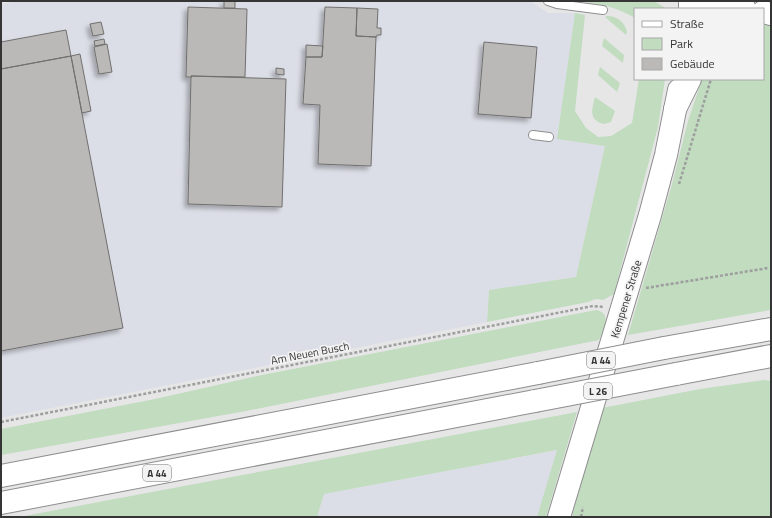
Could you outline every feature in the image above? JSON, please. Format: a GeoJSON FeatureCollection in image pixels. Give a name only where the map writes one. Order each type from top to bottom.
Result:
{"type":"FeatureCollection","features":[{"type":"Feature","properties":{"kind":"main road"},"geometry":{"type":"LineString","coordinates":[[705,1],[740,8]]}},
{"type":"Feature","properties":{"kind":"main road","name":"Kempener Straße"},"geometry":{"type":"LineString","coordinates":[[559,517],[655,198],[681,80]]}},
{"type":"Feature","properties":{"kind":"main road"},"geometry":{"type":"LineString","coordinates":[[675,109],[690,80]]}},
{"type":"Feature","properties":{"kind":"main road"},"geometry":{"type":"LineString","coordinates":[[734,335],[771,319]]}},
{"type":"Feature","properties":{"kind":"main road","name":"A 44"},"geometry":{"type":"LineString","coordinates":[[1,476],[664,348],[771,329]]}},
{"type":"Feature","properties":{"kind":"main road","name":"A 44"},"geometry":{"type":"LineString","coordinates":[[1,503],[771,356]]}},
{"type":"Feature","properties":{"kind":"main road"},"geometry":{"type":"LineString","coordinates":[[676,374],[706,376],[771,371]]}},
{"type":"Feature","properties":{"kind":"lane"},"geometry":{"type":"LineString","coordinates":[[548,1],[557,4],[603,10]]}},
{"type":"Feature","properties":{"kind":"lane"},"geometry":{"type":"LineString","coordinates":[[533,135],[549,137]]}},
{"type":"Feature","properties":{"kind":"path"},"geometry":{"type":"LineString","coordinates":[[625,301],[768,268]]}},
{"type":"Feature","properties":{"kind":"path","name":"Am Neuen Busch"},"geometry":{"type":"LineString","coordinates":[[1,422],[593,306],[608,307],[625,301]]}},
{"type":"Feature","properties":{"kind":"shaded area"},"geometry":{"type":"Polygon","coordinates":[[[19,1],[530,1],[548,13],[575,13],[557,139],[605,146],[576,277],[489,290],[487,322],[1,418],[1,4],[19,1]]]}},
{"type":"Feature","properties":{"kind":"shaded area"},"geometry":{"type":"Polygon","coordinates":[[[558,450],[537,517],[317,517],[324,494],[558,450]]]}},
{"type":"Feature","properties":{"kind":"green space"},"geometry":{"type":"Polygon","coordinates":[[[577,1],[654,1],[665,8],[634,8],[634,18],[607,6],[577,1]]]}},
{"type":"Feature","properties":{"kind":"green space"},"geometry":{"type":"Polygon","coordinates":[[[575,13],[585,15],[575,111],[586,128],[598,137],[611,136],[632,123],[639,80],[665,80],[658,127],[614,294],[603,300],[596,299],[588,302],[487,322],[489,290],[576,277],[605,146],[557,139],[575,13]]]}},
{"type":"Feature","properties":{"kind":"green space"},"geometry":{"type":"Polygon","coordinates":[[[607,16],[620,20],[626,28],[626,35],[605,17],[607,16]]]}},
{"type":"Feature","properties":{"kind":"green space"},"geometry":{"type":"Polygon","coordinates":[[[764,23],[771,24],[771,310],[628,335],[672,184],[688,121],[702,80],[764,80],[764,23]]]}},
{"type":"Feature","properties":{"kind":"green space"},"geometry":{"type":"Polygon","coordinates":[[[604,38],[624,55],[623,63],[602,46],[604,38]]]}},
{"type":"Feature","properties":{"kind":"green space"},"geometry":{"type":"Polygon","coordinates":[[[600,67],[620,83],[617,92],[598,75],[600,67]]]}},
{"type":"Feature","properties":{"kind":"green space"},"geometry":{"type":"Polygon","coordinates":[[[595,97],[615,111],[611,122],[604,124],[595,120],[593,117],[592,110],[595,97]]]}},
{"type":"Feature","properties":{"kind":"green space"},"geometry":{"type":"Polygon","coordinates":[[[596,310],[601,312],[605,318],[604,327],[599,340],[246,411],[1,455],[1,429],[155,399],[257,376],[596,310]]]}},
{"type":"Feature","properties":{"kind":"green space"},"geometry":{"type":"Polygon","coordinates":[[[764,380],[771,381],[771,517],[572,517],[591,441],[602,408],[700,389],[764,380]]]}},
{"type":"Feature","properties":{"kind":"green space"},"geometry":{"type":"Polygon","coordinates":[[[577,412],[546,517],[537,517],[557,450],[324,494],[317,517],[19,517],[577,412]]]}},
{"type":"Feature","properties":{"kind":"building"},"geometry":{"type":"Polygon","coordinates":[[[224,1],[235,1],[235,8],[224,8],[224,1]]]}},
{"type":"Feature","properties":{"kind":"building"},"geometry":{"type":"Polygon","coordinates":[[[188,7],[247,9],[245,77],[186,77],[188,7]]]}},
{"type":"Feature","properties":{"kind":"building"},"geometry":{"type":"Polygon","coordinates":[[[325,7],[357,8],[356,36],[376,37],[371,166],[318,164],[320,105],[303,104],[306,57],[322,57],[325,7]]]}},
{"type":"Feature","properties":{"kind":"building"},"geometry":{"type":"Polygon","coordinates":[[[357,8],[378,9],[377,28],[381,28],[381,35],[377,35],[376,37],[356,36],[357,8]]]}},
{"type":"Feature","properties":{"kind":"building"},"geometry":{"type":"Polygon","coordinates":[[[101,22],[104,34],[93,36],[90,24],[101,22]]]}},
{"type":"Feature","properties":{"kind":"building"},"geometry":{"type":"Polygon","coordinates":[[[66,30],[71,56],[1,69],[1,42],[66,30]]]}},
{"type":"Feature","properties":{"kind":"building"},"geometry":{"type":"Polygon","coordinates":[[[104,39],[105,44],[95,46],[94,41],[104,39]]]}},
{"type":"Feature","properties":{"kind":"building"},"geometry":{"type":"Polygon","coordinates":[[[484,42],[537,47],[531,118],[478,114],[484,42]]]}},
{"type":"Feature","properties":{"kind":"building"},"geometry":{"type":"Polygon","coordinates":[[[107,44],[112,72],[99,74],[94,47],[107,44]]]}},
{"type":"Feature","properties":{"kind":"building"},"geometry":{"type":"Polygon","coordinates":[[[306,45],[323,46],[322,57],[306,57],[306,45]]]}},
{"type":"Feature","properties":{"kind":"building"},"geometry":{"type":"Polygon","coordinates":[[[80,54],[91,111],[82,113],[71,56],[80,54]]]}},
{"type":"Feature","properties":{"kind":"building"},"geometry":{"type":"Polygon","coordinates":[[[71,56],[123,328],[1,351],[1,69],[71,56]]]}},
{"type":"Feature","properties":{"kind":"building"},"geometry":{"type":"Polygon","coordinates":[[[276,68],[284,69],[284,75],[276,74],[276,68]]]}},
{"type":"Feature","properties":{"kind":"building"},"geometry":{"type":"Polygon","coordinates":[[[191,76],[286,79],[282,207],[188,204],[191,76]]]}}]}
